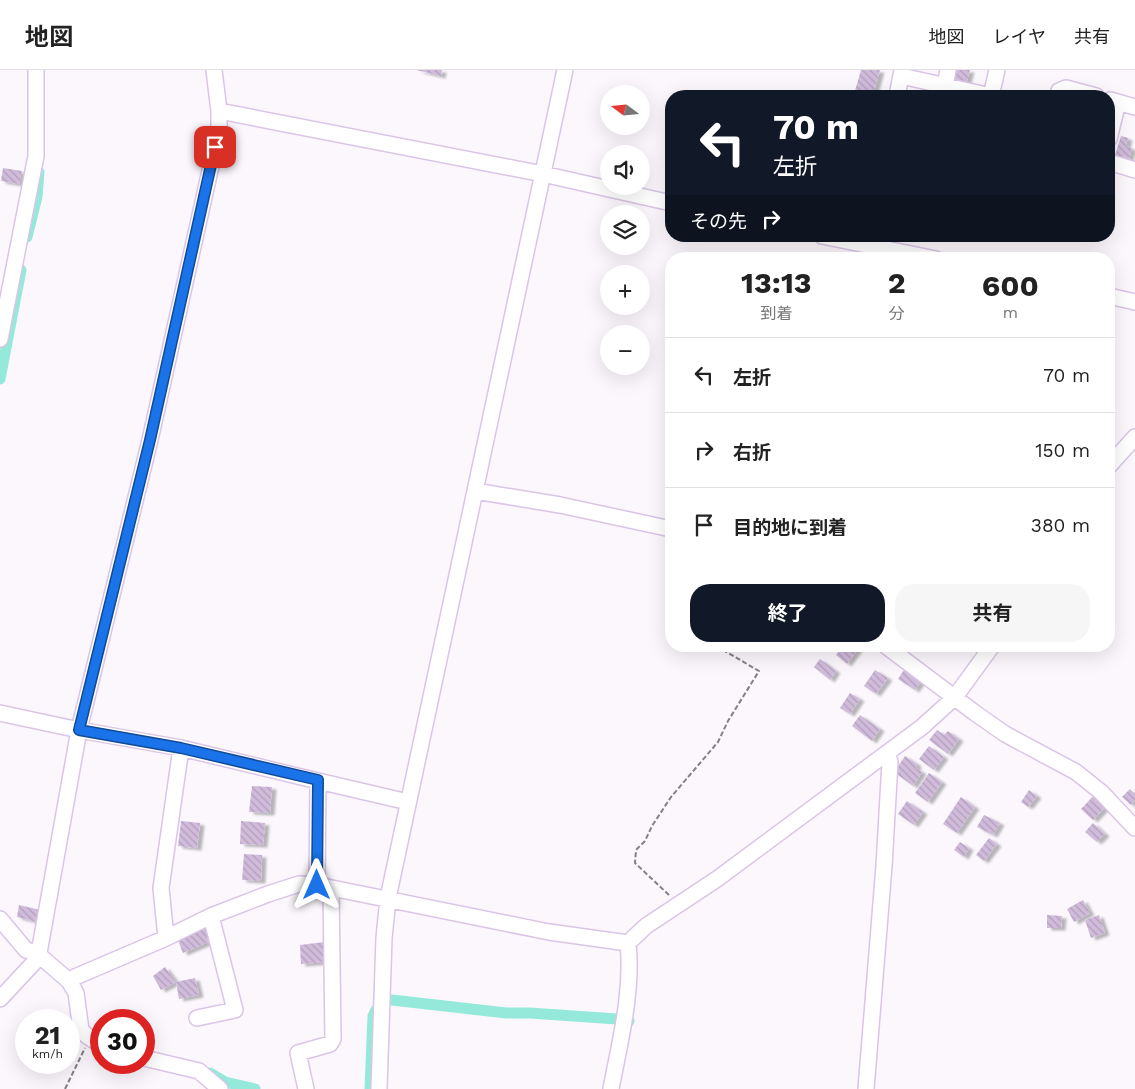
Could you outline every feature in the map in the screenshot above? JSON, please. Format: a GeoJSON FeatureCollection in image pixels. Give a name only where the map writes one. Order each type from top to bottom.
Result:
{"type":"FeatureCollection","features":[{"type":"Feature","properties":{"kind":"street"},"geometry":{"type":"LineString","coordinates":[[0,339],[36,156],[36,70]]}},
{"type":"Feature","properties":{"kind":"street"},"geometry":{"type":"LineString","coordinates":[[0,999],[40,955],[79,730],[150,440],[219,127],[214,70]]}},
{"type":"Feature","properties":{"kind":"street"},"geometry":{"type":"LineString","coordinates":[[379,1089],[384,938],[388,898],[565,70]]}},
{"type":"Feature","properties":{"kind":"street"},"geometry":{"type":"LineString","coordinates":[[944,86],[948,70]]}},
{"type":"Feature","properties":{"kind":"street"},"geometry":{"type":"LineString","coordinates":[[992,90],[997,70]]}},
{"type":"Feature","properties":{"kind":"street"},"geometry":{"type":"LineString","coordinates":[[898,90],[902,73],[963,90]]}},
{"type":"Feature","properties":{"kind":"street"},"geometry":{"type":"LineString","coordinates":[[1115,102],[1135,107]]}},
{"type":"Feature","properties":{"kind":"street"},"geometry":{"type":"LineString","coordinates":[[219,111],[543,174],[665,202]]}},
{"type":"Feature","properties":{"kind":"street"},"geometry":{"type":"LineString","coordinates":[[1115,164],[1135,170]]}},
{"type":"Feature","properties":{"kind":"street"},"geometry":{"type":"LineString","coordinates":[[845,242],[895,252]]}},
{"type":"Feature","properties":{"kind":"street"},"geometry":{"type":"LineString","coordinates":[[1115,297],[1135,302]]}},
{"type":"Feature","properties":{"kind":"street"},"geometry":{"type":"LineString","coordinates":[[1115,459],[1135,437]]}},
{"type":"Feature","properties":{"kind":"street"},"geometry":{"type":"LineString","coordinates":[[475,491],[560,505],[665,528]]}},
{"type":"Feature","properties":{"kind":"street"},"geometry":{"type":"LineString","coordinates":[[897,652],[1005,734],[1076,772],[1101,792],[1135,828]]}},
{"type":"Feature","properties":{"kind":"street"},"geometry":{"type":"LineString","coordinates":[[628,943],[646,926],[717,878],[922,727],[955,697],[988,652]]}},
{"type":"Feature","properties":{"kind":"street"},"geometry":{"type":"LineString","coordinates":[[0,713],[79,730],[181,748],[408,802]]}},
{"type":"Feature","properties":{"kind":"street"},"geometry":{"type":"LineString","coordinates":[[166,938],[162,888],[181,748]]}},
{"type":"Feature","properties":{"kind":"street"},"geometry":{"type":"LineString","coordinates":[[866,1089],[884,866],[890,762],[887,753]]}},
{"type":"Feature","properties":{"kind":"street"},"geometry":{"type":"LineString","coordinates":[[306,1089],[298,1053],[330,1044],[333,1039],[318,780]]}},
{"type":"Feature","properties":{"kind":"street"},"geometry":{"type":"LineString","coordinates":[[72,979],[211,916],[299,884],[324,886],[388,898],[549,932],[628,943]]}},
{"type":"Feature","properties":{"kind":"street"},"geometry":{"type":"LineString","coordinates":[[201,1012],[235,1010],[211,916]]}},
{"type":"Feature","properties":{"kind":"street"},"geometry":{"type":"LineString","coordinates":[[0,919],[26,950],[40,955],[72,979],[76,993],[81,1030],[90,1037]]}},
{"type":"Feature","properties":{"kind":"street"},"geometry":{"type":"LineString","coordinates":[[611,1089],[624,1019],[630,965],[628,943]]}},
{"type":"Feature","properties":{"kind":"street"},"geometry":{"type":"LineString","coordinates":[[155,1061],[199,1071],[211,1085]]}},
{"type":"Feature","properties":{"kind":"path"},"geometry":{"type":"LineString","coordinates":[[679,904],[634,863],[636,850],[645,841],[652,826],[671,797],[718,742],[728,721],[759,671],[726,652]]}},
{"type":"Feature","properties":{"kind":"path"},"geometry":{"type":"LineString","coordinates":[[65,1089],[90,1049]]}},
{"type":"Feature","properties":{"kind":"building"},"geometry":{"type":"Polygon","coordinates":[[[416,70],[442,70],[441,76],[416,70]]]}},
{"type":"Feature","properties":{"kind":"building"},"geometry":{"type":"Polygon","coordinates":[[[861,70],[880,70],[874,90],[855,90],[861,70]]]}},
{"type":"Feature","properties":{"kind":"building"},"geometry":{"type":"Polygon","coordinates":[[[956,70],[970,70],[966,84],[953,81],[956,70]]]}},
{"type":"Feature","properties":{"kind":"building"},"geometry":{"type":"Polygon","coordinates":[[[1121,136],[1128,138],[1126,146],[1132,148],[1129,159],[1115,155],[1121,136]]]}},
{"type":"Feature","properties":{"kind":"building"},"geometry":{"type":"Polygon","coordinates":[[[3,168],[22,171],[19,184],[1,181],[3,168]]]}},
{"type":"Feature","properties":{"kind":"building"},"geometry":{"type":"Polygon","coordinates":[[[838,652],[856,652],[847,664],[836,655],[838,652]]]}},
{"type":"Feature","properties":{"kind":"building"},"geometry":{"type":"Polygon","coordinates":[[[820,659],[836,671],[830,680],[814,667],[820,659]]]}},
{"type":"Feature","properties":{"kind":"building"},"geometry":{"type":"Polygon","coordinates":[[[875,670],[888,678],[876,694],[864,686],[875,670]]]}},
{"type":"Feature","properties":{"kind":"building"},"geometry":{"type":"Polygon","coordinates":[[[904,670],[921,681],[915,690],[898,679],[904,670]]]}},
{"type":"Feature","properties":{"kind":"building"},"geometry":{"type":"Polygon","coordinates":[[[850,693],[860,699],[850,714],[840,708],[850,693]]]}},
{"type":"Feature","properties":{"kind":"building"},"geometry":{"type":"Polygon","coordinates":[[[860,715],[880,729],[872,741],[852,726],[860,715]]]}},
{"type":"Feature","properties":{"kind":"building"},"geometry":{"type":"Polygon","coordinates":[[[937,730],[944,735],[948,731],[959,739],[948,754],[929,740],[937,730]]]}},
{"type":"Feature","properties":{"kind":"building"},"geometry":{"type":"Polygon","coordinates":[[[929,746],[944,757],[934,770],[919,759],[929,746]]]}},
{"type":"Feature","properties":{"kind":"building"},"geometry":{"type":"Polygon","coordinates":[[[905,756],[917,764],[916,768],[922,772],[913,786],[894,772],[905,756]]]}},
{"type":"Feature","properties":{"kind":"building"},"geometry":{"type":"Polygon","coordinates":[[[929,773],[942,782],[928,802],[915,793],[929,773]]]}},
{"type":"Feature","properties":{"kind":"building"},"geometry":{"type":"Polygon","coordinates":[[[252,786],[272,787],[270,813],[249,812],[252,786]]]}},
{"type":"Feature","properties":{"kind":"building"},"geometry":{"type":"Polygon","coordinates":[[[1130,789],[1135,794],[1135,800],[1131,805],[1122,797],[1130,789]]]}},
{"type":"Feature","properties":{"kind":"building"},"geometry":{"type":"Polygon","coordinates":[[[1029,790],[1037,796],[1028,807],[1021,802],[1029,790]]]}},
{"type":"Feature","properties":{"kind":"building"},"geometry":{"type":"Polygon","coordinates":[[[1096,793],[1108,804],[1093,820],[1081,809],[1096,793]]]}},
{"type":"Feature","properties":{"kind":"building"},"geometry":{"type":"Polygon","coordinates":[[[961,797],[975,807],[957,833],[943,824],[961,797]]]}},
{"type":"Feature","properties":{"kind":"building"},"geometry":{"type":"Polygon","coordinates":[[[907,801],[923,812],[914,825],[898,814],[907,801]]]}},
{"type":"Feature","properties":{"kind":"building"},"geometry":{"type":"Polygon","coordinates":[[[984,815],[1000,823],[993,835],[977,827],[984,815]]]}},
{"type":"Feature","properties":{"kind":"building"},"geometry":{"type":"Polygon","coordinates":[[[181,821],[200,823],[197,848],[178,846],[181,821]]]}},
{"type":"Feature","properties":{"kind":"building"},"geometry":{"type":"Polygon","coordinates":[[[241,821],[265,823],[263,845],[240,844],[241,821]]]}},
{"type":"Feature","properties":{"kind":"building"},"geometry":{"type":"Polygon","coordinates":[[[1093,823],[1105,834],[1097,842],[1085,832],[1093,823]]]}},
{"type":"Feature","properties":{"kind":"building"},"geometry":{"type":"Polygon","coordinates":[[[989,838],[997,844],[984,861],[976,855],[989,838]]]}},
{"type":"Feature","properties":{"kind":"building"},"geometry":{"type":"Polygon","coordinates":[[[960,842],[969,848],[964,857],[954,850],[960,842]]]}},
{"type":"Feature","properties":{"kind":"building"},"geometry":{"type":"Polygon","coordinates":[[[244,854],[262,855],[261,881],[242,880],[244,854]]]}},
{"type":"Feature","properties":{"kind":"building"},"geometry":{"type":"Polygon","coordinates":[[[1083,900],[1090,913],[1074,922],[1067,909],[1083,900]]]}},
{"type":"Feature","properties":{"kind":"building"},"geometry":{"type":"Polygon","coordinates":[[[19,905],[40,910],[37,922],[17,917],[19,905]]]}},
{"type":"Feature","properties":{"kind":"building"},"geometry":{"type":"Polygon","coordinates":[[[1047,915],[1062,916],[1061,928],[1047,928],[1047,915]]]}},
{"type":"Feature","properties":{"kind":"building"},"geometry":{"type":"Polygon","coordinates":[[[1099,915],[1105,933],[1091,938],[1085,920],[1099,915]]]}},
{"type":"Feature","properties":{"kind":"building"},"geometry":{"type":"Polygon","coordinates":[[[205,927],[211,941],[183,953],[177,938],[205,927]]]}},
{"type":"Feature","properties":{"kind":"building"},"geometry":{"type":"Polygon","coordinates":[[[324,942],[326,962],[301,964],[300,945],[324,942]]]}},
{"type":"Feature","properties":{"kind":"building"},"geometry":{"type":"Polygon","coordinates":[[[165,967],[176,982],[161,990],[153,976],[165,967]]]}},
{"type":"Feature","properties":{"kind":"building"},"geometry":{"type":"Polygon","coordinates":[[[195,978],[199,995],[179,999],[176,982],[195,978]]]}},
{"type":"Feature","properties":{"kind":"waterway"},"geometry":{"type":"LineString","coordinates":[[27,237],[37,197],[39,172]]}},
{"type":"Feature","properties":{"kind":"waterway"},"geometry":{"type":"LineString","coordinates":[[0,379],[21,270]]}},
{"type":"Feature","properties":{"kind":"waterway"},"geometry":{"type":"LineString","coordinates":[[392,1000],[506,1013],[530,1013],[629,1021]]}},
{"type":"Feature","properties":{"kind":"waterway"},"geometry":{"type":"LineString","coordinates":[[370,1089],[373,1016],[376,1010]]}},
{"type":"Feature","properties":{"kind":"waterway"},"geometry":{"type":"LineString","coordinates":[[210,1073],[225,1082],[255,1089]]}},
{"type":"Feature","properties":{"kind":"route"},"geometry":{"type":"LineString","coordinates":[[215,147],[150,440],[79,730],[181,748],[318,780],[317,885]]}}]}
